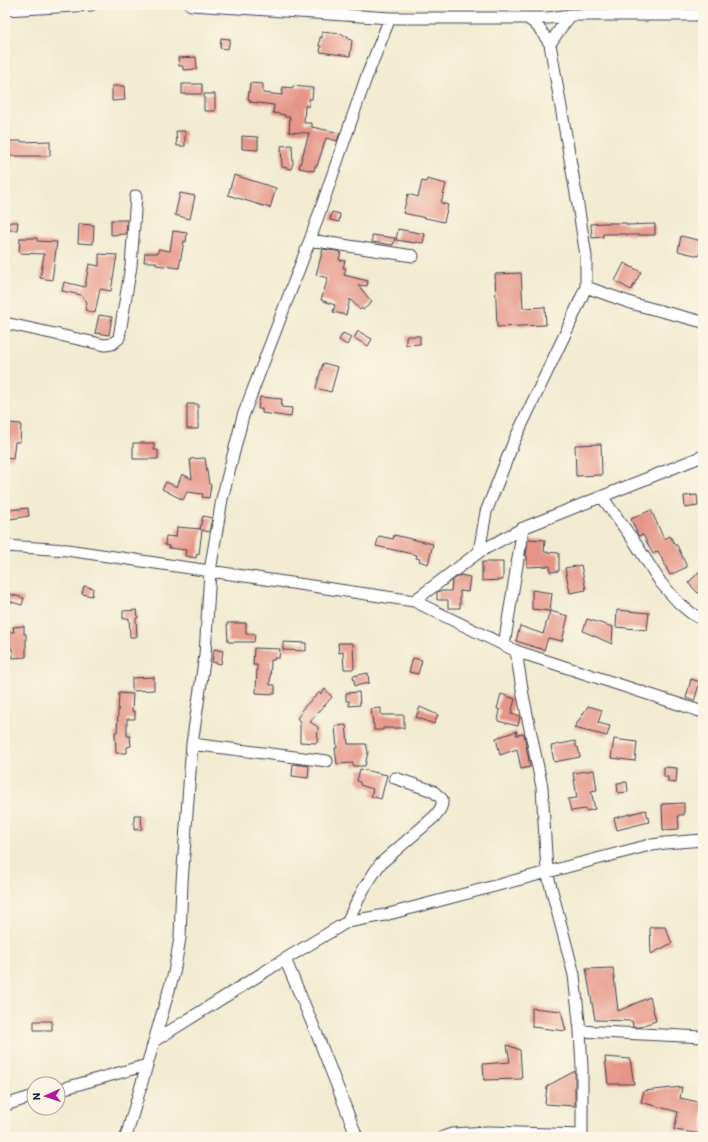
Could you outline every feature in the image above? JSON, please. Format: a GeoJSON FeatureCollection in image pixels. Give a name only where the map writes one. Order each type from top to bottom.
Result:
{"type":"FeatureCollection","features":[{"type":"Feature","properties":{"kind":"street"},"geometry":{"type":"LineString","coordinates":[[5,10],[91,5]]}},
{"type":"Feature","properties":{"kind":"street"},"geometry":{"type":"LineString","coordinates":[[191,5],[390,18],[548,18],[571,15],[703,15]]}},
{"type":"Feature","properties":{"kind":"street"},"geometry":{"type":"LineString","coordinates":[[314,5],[325,13]]}},
{"type":"Feature","properties":{"kind":"street"},"geometry":{"type":"LineString","coordinates":[[550,44],[571,15]]}},
{"type":"Feature","properties":{"kind":"street"},"geometry":{"type":"LineString","coordinates":[[126,1137],[174,973],[180,938],[192,744],[205,655],[210,571],[222,499],[243,416],[310,240],[366,78],[390,18]]}},
{"type":"Feature","properties":{"kind":"street"},"geometry":{"type":"LineString","coordinates":[[479,552],[486,512],[514,441],[586,287],[586,256],[550,44],[538,26],[527,18]]}},
{"type":"Feature","properties":{"kind":"street"},"geometry":{"type":"LineString","coordinates":[[5,323],[105,345],[112,344],[119,338],[131,266],[136,196]]}},
{"type":"Feature","properties":{"kind":"street"},"geometry":{"type":"LineString","coordinates":[[310,240],[414,256]]}},
{"type":"Feature","properties":{"kind":"street"},"geometry":{"type":"LineString","coordinates":[[586,287],[634,304],[703,322]]}},
{"type":"Feature","properties":{"kind":"street"},"geometry":{"type":"LineString","coordinates":[[414,601],[479,552],[523,528],[703,456]]}},
{"type":"Feature","properties":{"kind":"street"},"geometry":{"type":"LineString","coordinates":[[602,497],[634,541],[661,584],[679,603],[691,613],[703,620]]}},
{"type":"Feature","properties":{"kind":"street"},"geometry":{"type":"LineString","coordinates":[[504,645],[523,528]]}},
{"type":"Feature","properties":{"kind":"street"},"geometry":{"type":"LineString","coordinates":[[5,546],[66,550],[414,601],[516,651],[703,712]]}},
{"type":"Feature","properties":{"kind":"street"},"geometry":{"type":"LineString","coordinates":[[443,1137],[452,1134],[488,1132],[582,1136],[582,1068],[574,975],[547,872],[542,787],[523,695],[516,651]]}},
{"type":"Feature","properties":{"kind":"street"},"geometry":{"type":"LineString","coordinates":[[192,744],[326,761]]}},
{"type":"Feature","properties":{"kind":"street"},"geometry":{"type":"LineString","coordinates":[[347,922],[363,890],[380,864],[434,817],[443,804],[442,799],[434,791],[395,778]]}},
{"type":"Feature","properties":{"kind":"street"},"geometry":{"type":"LineString","coordinates":[[154,1041],[347,922],[385,915],[646,846],[703,840]]}},
{"type":"Feature","properties":{"kind":"street"},"geometry":{"type":"LineString","coordinates":[[284,960],[316,1032],[358,1137]]}},
{"type":"Feature","properties":{"kind":"street"},"geometry":{"type":"LineString","coordinates":[[160,1018],[175,1028]]}},
{"type":"Feature","properties":{"kind":"street"},"geometry":{"type":"LineString","coordinates":[[580,1031],[703,1038]]}},
{"type":"Feature","properties":{"kind":"street"},"geometry":{"type":"LineString","coordinates":[[66,1088],[147,1065]]}},
{"type":"Feature","properties":{"kind":"street"},"geometry":{"type":"LineString","coordinates":[[5,1105],[26,1098]]}},
{"type":"Feature","properties":{"kind":"building"},"geometry":{"type":"Polygon","coordinates":[[[322,32],[343,34],[343,36],[348,36],[348,39],[352,40],[350,56],[320,52],[321,46],[319,46],[320,37],[322,38],[322,32]]]}},
{"type":"Feature","properties":{"kind":"building"},"geometry":{"type":"Polygon","coordinates":[[[221,38],[230,39],[228,49],[220,48],[221,38]]]}},
{"type":"Feature","properties":{"kind":"building"},"geometry":{"type":"Polygon","coordinates":[[[196,57],[197,69],[183,70],[183,66],[179,66],[178,58],[196,57]]]}},
{"type":"Feature","properties":{"kind":"building"},"geometry":{"type":"Polygon","coordinates":[[[250,83],[263,84],[263,93],[282,95],[283,87],[293,88],[293,86],[313,88],[312,99],[309,99],[309,106],[305,106],[304,123],[312,123],[312,127],[340,133],[337,141],[326,138],[314,171],[299,168],[309,133],[289,132],[290,117],[273,113],[274,105],[250,102],[248,99],[250,83]]]}},
{"type":"Feature","properties":{"kind":"building"},"geometry":{"type":"Polygon","coordinates":[[[182,84],[202,84],[202,94],[182,94],[182,84]]]}},
{"type":"Feature","properties":{"kind":"building"},"geometry":{"type":"Polygon","coordinates":[[[112,86],[124,86],[125,100],[112,101],[112,86]]]}},
{"type":"Feature","properties":{"kind":"building"},"geometry":{"type":"Polygon","coordinates":[[[204,94],[215,94],[215,111],[204,111],[204,94]]]}},
{"type":"Feature","properties":{"kind":"building"},"geometry":{"type":"Polygon","coordinates":[[[176,131],[185,131],[185,146],[177,146],[176,131]]]}},
{"type":"Feature","properties":{"kind":"building"},"geometry":{"type":"Polygon","coordinates":[[[242,136],[258,137],[258,150],[242,149],[242,136]]]}},
{"type":"Feature","properties":{"kind":"building"},"geometry":{"type":"Polygon","coordinates":[[[5,141],[50,141],[50,156],[5,156],[5,141]]]}},
{"type":"Feature","properties":{"kind":"building"},"geometry":{"type":"Polygon","coordinates":[[[292,145],[293,164],[291,169],[282,167],[281,146],[292,145]]]}},
{"type":"Feature","properties":{"kind":"building"},"geometry":{"type":"Polygon","coordinates":[[[234,175],[276,188],[270,208],[228,195],[234,175]]]}},
{"type":"Feature","properties":{"kind":"building"},"geometry":{"type":"Polygon","coordinates":[[[427,179],[446,184],[441,203],[448,205],[444,222],[403,213],[408,194],[418,197],[422,181],[426,182],[427,179]]]}},
{"type":"Feature","properties":{"kind":"building"},"geometry":{"type":"Polygon","coordinates":[[[180,193],[195,196],[190,219],[175,215],[180,193]]]}},
{"type":"Feature","properties":{"kind":"building"},"geometry":{"type":"Polygon","coordinates":[[[332,212],[340,214],[339,222],[330,220],[332,212]]]}},
{"type":"Feature","properties":{"kind":"building"},"geometry":{"type":"Polygon","coordinates":[[[111,220],[127,220],[126,234],[111,235],[111,220]]]}},
{"type":"Feature","properties":{"kind":"building"},"geometry":{"type":"Polygon","coordinates":[[[10,222],[18,222],[17,230],[9,230],[10,222]]]}},
{"type":"Feature","properties":{"kind":"building"},"geometry":{"type":"Polygon","coordinates":[[[626,223],[627,225],[655,224],[655,235],[603,234],[603,237],[592,238],[591,224],[626,223]]]}},
{"type":"Feature","properties":{"kind":"building"},"geometry":{"type":"Polygon","coordinates":[[[79,224],[94,225],[93,244],[78,243],[79,224]]]}},
{"type":"Feature","properties":{"kind":"building"},"geometry":{"type":"Polygon","coordinates":[[[398,229],[425,234],[423,243],[396,240],[398,229]]]}},
{"type":"Feature","properties":{"kind":"building"},"geometry":{"type":"Polygon","coordinates":[[[173,231],[187,233],[179,268],[156,265],[156,262],[144,262],[145,253],[158,253],[158,249],[170,251],[173,231]]]}},
{"type":"Feature","properties":{"kind":"building"},"geometry":{"type":"Polygon","coordinates":[[[372,235],[395,238],[393,245],[372,242],[372,235]]]}},
{"type":"Feature","properties":{"kind":"building"},"geometry":{"type":"Polygon","coordinates":[[[681,236],[702,241],[699,256],[678,251],[681,236]]]}},
{"type":"Feature","properties":{"kind":"building"},"geometry":{"type":"Polygon","coordinates":[[[20,238],[37,238],[37,241],[57,242],[52,280],[40,278],[44,254],[19,253],[20,238]]]}},
{"type":"Feature","properties":{"kind":"building"},"geometry":{"type":"Polygon","coordinates":[[[323,249],[341,252],[339,260],[345,261],[343,268],[346,268],[344,275],[368,281],[367,286],[358,285],[372,302],[363,310],[362,308],[360,310],[350,299],[346,315],[333,312],[335,305],[321,300],[328,278],[316,275],[323,249]]]}},
{"type":"Feature","properties":{"kind":"building"},"geometry":{"type":"Polygon","coordinates":[[[99,254],[117,255],[111,291],[100,289],[95,313],[85,310],[87,302],[81,295],[62,291],[64,282],[85,287],[89,264],[99,266],[99,254]]]}},
{"type":"Feature","properties":{"kind":"building"},"geometry":{"type":"Polygon","coordinates":[[[624,263],[641,272],[631,290],[615,281],[624,263]]]}},
{"type":"Feature","properties":{"kind":"building"},"geometry":{"type":"Polygon","coordinates":[[[521,273],[523,308],[545,307],[546,325],[497,327],[495,274],[521,273]]]}},
{"type":"Feature","properties":{"kind":"building"},"geometry":{"type":"Polygon","coordinates":[[[99,315],[112,317],[109,335],[95,333],[99,315]]]}},
{"type":"Feature","properties":{"kind":"building"},"geometry":{"type":"Polygon","coordinates":[[[358,331],[372,339],[368,346],[354,338],[358,331]]]}},
{"type":"Feature","properties":{"kind":"building"},"geometry":{"type":"Polygon","coordinates":[[[343,333],[351,337],[347,345],[339,340],[343,333]]]}},
{"type":"Feature","properties":{"kind":"building"},"geometry":{"type":"Polygon","coordinates":[[[406,336],[420,336],[420,344],[406,345],[406,336]]]}},
{"type":"Feature","properties":{"kind":"building"},"geometry":{"type":"Polygon","coordinates":[[[323,363],[338,367],[331,392],[316,388],[323,363]]]}},
{"type":"Feature","properties":{"kind":"building"},"geometry":{"type":"Polygon","coordinates":[[[260,397],[282,399],[281,407],[292,408],[291,417],[262,413],[262,409],[258,409],[260,397]]]}},
{"type":"Feature","properties":{"kind":"building"},"geometry":{"type":"Polygon","coordinates":[[[187,404],[198,404],[198,429],[187,429],[187,404]]]}},
{"type":"Feature","properties":{"kind":"building"},"geometry":{"type":"Polygon","coordinates":[[[9,423],[21,424],[20,442],[15,442],[13,459],[5,458],[5,436],[7,436],[9,423]]]}},
{"type":"Feature","properties":{"kind":"building"},"geometry":{"type":"Polygon","coordinates":[[[133,443],[154,443],[154,450],[158,450],[158,459],[133,459],[133,443]]]}},
{"type":"Feature","properties":{"kind":"building"},"geometry":{"type":"Polygon","coordinates":[[[601,444],[602,475],[576,476],[575,445],[601,444]]]}},
{"type":"Feature","properties":{"kind":"building"},"geometry":{"type":"Polygon","coordinates":[[[205,458],[209,484],[211,485],[209,498],[202,497],[203,494],[187,492],[183,500],[162,489],[166,482],[177,487],[182,474],[192,479],[190,459],[205,458]]]}},
{"type":"Feature","properties":{"kind":"building"},"geometry":{"type":"Polygon","coordinates":[[[697,495],[698,506],[685,508],[684,496],[697,495]]]}},
{"type":"Feature","properties":{"kind":"building"},"geometry":{"type":"Polygon","coordinates":[[[28,508],[29,516],[10,519],[8,510],[28,508]]]}},
{"type":"Feature","properties":{"kind":"building"},"geometry":{"type":"Polygon","coordinates":[[[651,510],[664,539],[670,536],[675,545],[677,545],[687,567],[670,575],[658,551],[653,554],[643,535],[638,535],[631,519],[651,510]]]}},
{"type":"Feature","properties":{"kind":"building"},"geometry":{"type":"Polygon","coordinates":[[[203,516],[212,518],[209,532],[202,530],[199,554],[197,553],[196,558],[185,556],[186,550],[169,548],[169,546],[165,545],[166,536],[176,537],[177,527],[200,529],[203,516]]]}},
{"type":"Feature","properties":{"kind":"building"},"geometry":{"type":"Polygon","coordinates":[[[394,535],[433,544],[428,564],[419,561],[420,559],[416,558],[417,555],[376,546],[379,536],[393,539],[394,535]]]}},
{"type":"Feature","properties":{"kind":"building"},"geometry":{"type":"Polygon","coordinates":[[[528,539],[545,540],[544,552],[559,553],[559,571],[550,572],[550,566],[527,567],[526,556],[528,539]]]}},
{"type":"Feature","properties":{"kind":"building"},"geometry":{"type":"Polygon","coordinates":[[[482,562],[503,562],[503,580],[482,581],[482,562]]]}},
{"type":"Feature","properties":{"kind":"building"},"geometry":{"type":"Polygon","coordinates":[[[581,565],[586,590],[570,593],[565,568],[581,565]]]}},
{"type":"Feature","properties":{"kind":"building"},"geometry":{"type":"Polygon","coordinates":[[[703,568],[703,598],[688,583],[703,568]]]}},
{"type":"Feature","properties":{"kind":"building"},"geometry":{"type":"Polygon","coordinates":[[[460,575],[470,577],[468,592],[460,591],[460,608],[448,608],[448,600],[437,600],[437,592],[451,591],[452,581],[460,575]]]}},
{"type":"Feature","properties":{"kind":"building"},"geometry":{"type":"Polygon","coordinates":[[[84,586],[93,588],[92,596],[82,594],[84,586]]]}},
{"type":"Feature","properties":{"kind":"building"},"geometry":{"type":"Polygon","coordinates":[[[532,590],[552,593],[550,611],[532,609],[532,590]]]}},
{"type":"Feature","properties":{"kind":"building"},"geometry":{"type":"Polygon","coordinates":[[[5,593],[24,598],[22,605],[5,600],[5,593]]]}},
{"type":"Feature","properties":{"kind":"building"},"geometry":{"type":"Polygon","coordinates":[[[137,610],[137,637],[130,637],[129,618],[123,619],[123,611],[137,610]]]}},
{"type":"Feature","properties":{"kind":"building"},"geometry":{"type":"Polygon","coordinates":[[[617,610],[649,613],[647,630],[616,627],[617,610]]]}},
{"type":"Feature","properties":{"kind":"building"},"geometry":{"type":"Polygon","coordinates":[[[550,611],[568,616],[562,641],[548,638],[544,650],[516,641],[520,626],[543,634],[550,611]]]}},
{"type":"Feature","properties":{"kind":"building"},"geometry":{"type":"Polygon","coordinates":[[[587,619],[613,627],[612,644],[583,631],[587,619]]]}},
{"type":"Feature","properties":{"kind":"building"},"geometry":{"type":"Polygon","coordinates":[[[227,623],[246,623],[246,634],[255,634],[254,642],[228,642],[227,623]]]}},
{"type":"Feature","properties":{"kind":"building"},"geometry":{"type":"Polygon","coordinates":[[[24,626],[24,634],[26,634],[26,657],[13,658],[12,648],[5,648],[5,632],[14,632],[13,627],[24,626]]]}},
{"type":"Feature","properties":{"kind":"building"},"geometry":{"type":"Polygon","coordinates":[[[283,642],[306,643],[306,651],[283,650],[283,642]]]}},
{"type":"Feature","properties":{"kind":"building"},"geometry":{"type":"Polygon","coordinates":[[[338,643],[353,643],[354,669],[344,669],[343,652],[339,653],[338,643]]]}},
{"type":"Feature","properties":{"kind":"building"},"geometry":{"type":"Polygon","coordinates":[[[254,648],[280,649],[279,658],[274,658],[274,660],[271,660],[270,685],[275,685],[275,694],[256,693],[257,665],[253,665],[254,648]]]}},
{"type":"Feature","properties":{"kind":"building"},"geometry":{"type":"Polygon","coordinates":[[[214,649],[223,651],[221,664],[212,662],[214,649]]]}},
{"type":"Feature","properties":{"kind":"building"},"geometry":{"type":"Polygon","coordinates":[[[413,658],[422,660],[418,674],[409,672],[413,658]]]}},
{"type":"Feature","properties":{"kind":"building"},"geometry":{"type":"Polygon","coordinates":[[[368,673],[369,683],[355,686],[353,676],[368,673]]]}},
{"type":"Feature","properties":{"kind":"building"},"geometry":{"type":"Polygon","coordinates":[[[154,677],[154,690],[132,691],[132,678],[154,677]]]}},
{"type":"Feature","properties":{"kind":"building"},"geometry":{"type":"Polygon","coordinates":[[[691,679],[700,682],[694,701],[686,698],[691,679]]]}},
{"type":"Feature","properties":{"kind":"building"},"geometry":{"type":"Polygon","coordinates":[[[325,689],[332,697],[310,722],[318,727],[317,743],[300,742],[300,722],[297,718],[306,705],[320,692],[321,694],[325,689]]]}},
{"type":"Feature","properties":{"kind":"building"},"geometry":{"type":"Polygon","coordinates":[[[359,692],[360,705],[349,706],[349,701],[346,701],[346,693],[359,692]]]}},
{"type":"Feature","properties":{"kind":"building"},"geometry":{"type":"Polygon","coordinates":[[[119,693],[133,694],[132,711],[135,712],[135,719],[127,719],[127,736],[130,736],[131,746],[127,747],[127,753],[116,753],[115,732],[117,732],[119,693]]]}},
{"type":"Feature","properties":{"kind":"building"},"geometry":{"type":"Polygon","coordinates":[[[501,694],[515,699],[511,714],[520,716],[518,726],[498,721],[500,710],[497,709],[501,694]]]}},
{"type":"Feature","properties":{"kind":"building"},"geometry":{"type":"Polygon","coordinates":[[[588,706],[602,710],[598,723],[610,726],[607,736],[574,728],[588,706]]]}},
{"type":"Feature","properties":{"kind":"building"},"geometry":{"type":"Polygon","coordinates":[[[420,707],[438,715],[434,724],[416,717],[420,707]]]}},
{"type":"Feature","properties":{"kind":"building"},"geometry":{"type":"Polygon","coordinates":[[[381,708],[381,715],[404,715],[404,728],[383,728],[383,730],[374,730],[371,709],[381,708]]]}},
{"type":"Feature","properties":{"kind":"building"},"geometry":{"type":"Polygon","coordinates":[[[346,725],[348,744],[366,744],[368,752],[365,766],[353,766],[353,763],[337,764],[335,726],[346,725]]]}},
{"type":"Feature","properties":{"kind":"building"},"geometry":{"type":"Polygon","coordinates":[[[517,731],[516,735],[524,734],[530,767],[521,769],[517,749],[500,755],[496,738],[517,731]]]}},
{"type":"Feature","properties":{"kind":"building"},"geometry":{"type":"Polygon","coordinates":[[[614,739],[637,742],[635,761],[611,758],[614,739]]]}},
{"type":"Feature","properties":{"kind":"building"},"geometry":{"type":"Polygon","coordinates":[[[575,741],[580,757],[554,762],[551,746],[575,741]]]}},
{"type":"Feature","properties":{"kind":"building"},"geometry":{"type":"Polygon","coordinates":[[[293,764],[309,766],[308,778],[292,776],[293,764]]]}},
{"type":"Feature","properties":{"kind":"building"},"geometry":{"type":"Polygon","coordinates":[[[664,767],[677,768],[676,783],[668,782],[668,777],[664,777],[664,767]]]}},
{"type":"Feature","properties":{"kind":"building"},"geometry":{"type":"Polygon","coordinates":[[[360,769],[387,775],[381,799],[371,796],[373,789],[360,785],[360,782],[357,781],[360,769]]]}},
{"type":"Feature","properties":{"kind":"building"},"geometry":{"type":"Polygon","coordinates":[[[594,770],[597,790],[591,791],[595,809],[586,811],[585,809],[571,811],[568,799],[577,798],[573,773],[594,770]]]}},
{"type":"Feature","properties":{"kind":"building"},"geometry":{"type":"Polygon","coordinates":[[[627,782],[628,792],[618,793],[617,783],[627,782]]]}},
{"type":"Feature","properties":{"kind":"building"},"geometry":{"type":"Polygon","coordinates":[[[684,803],[684,815],[678,815],[679,829],[663,830],[662,804],[684,803]]]}},
{"type":"Feature","properties":{"kind":"building"},"geometry":{"type":"Polygon","coordinates":[[[646,810],[649,822],[617,830],[614,818],[646,810]]]}},
{"type":"Feature","properties":{"kind":"building"},"geometry":{"type":"Polygon","coordinates":[[[134,815],[141,815],[142,829],[134,830],[134,815]]]}},
{"type":"Feature","properties":{"kind":"building"},"geometry":{"type":"Polygon","coordinates":[[[650,927],[665,927],[672,943],[651,954],[650,927]]]}},
{"type":"Feature","properties":{"kind":"building"},"geometry":{"type":"Polygon","coordinates":[[[613,968],[618,1011],[650,997],[656,1021],[639,1027],[633,1027],[632,1021],[595,1020],[586,969],[613,968]]]}},
{"type":"Feature","properties":{"kind":"building"},"geometry":{"type":"Polygon","coordinates":[[[532,1008],[561,1011],[566,1031],[532,1027],[532,1008]]]}},
{"type":"Feature","properties":{"kind":"building"},"geometry":{"type":"Polygon","coordinates":[[[34,1021],[52,1021],[52,1030],[34,1030],[34,1021]]]}},
{"type":"Feature","properties":{"kind":"building"},"geometry":{"type":"Polygon","coordinates":[[[507,1045],[520,1050],[522,1079],[484,1080],[483,1064],[510,1062],[507,1045]]]}},
{"type":"Feature","properties":{"kind":"building"},"geometry":{"type":"Polygon","coordinates":[[[605,1057],[630,1059],[634,1084],[608,1084],[605,1057]]]}},
{"type":"Feature","properties":{"kind":"building"},"geometry":{"type":"Polygon","coordinates":[[[575,1071],[575,1106],[545,1104],[547,1086],[575,1071]]]}},
{"type":"Feature","properties":{"kind":"building"},"geometry":{"type":"Polygon","coordinates":[[[682,1087],[680,1098],[703,1103],[703,1134],[674,1130],[678,1112],[641,1102],[644,1091],[682,1087]]]}}]}
